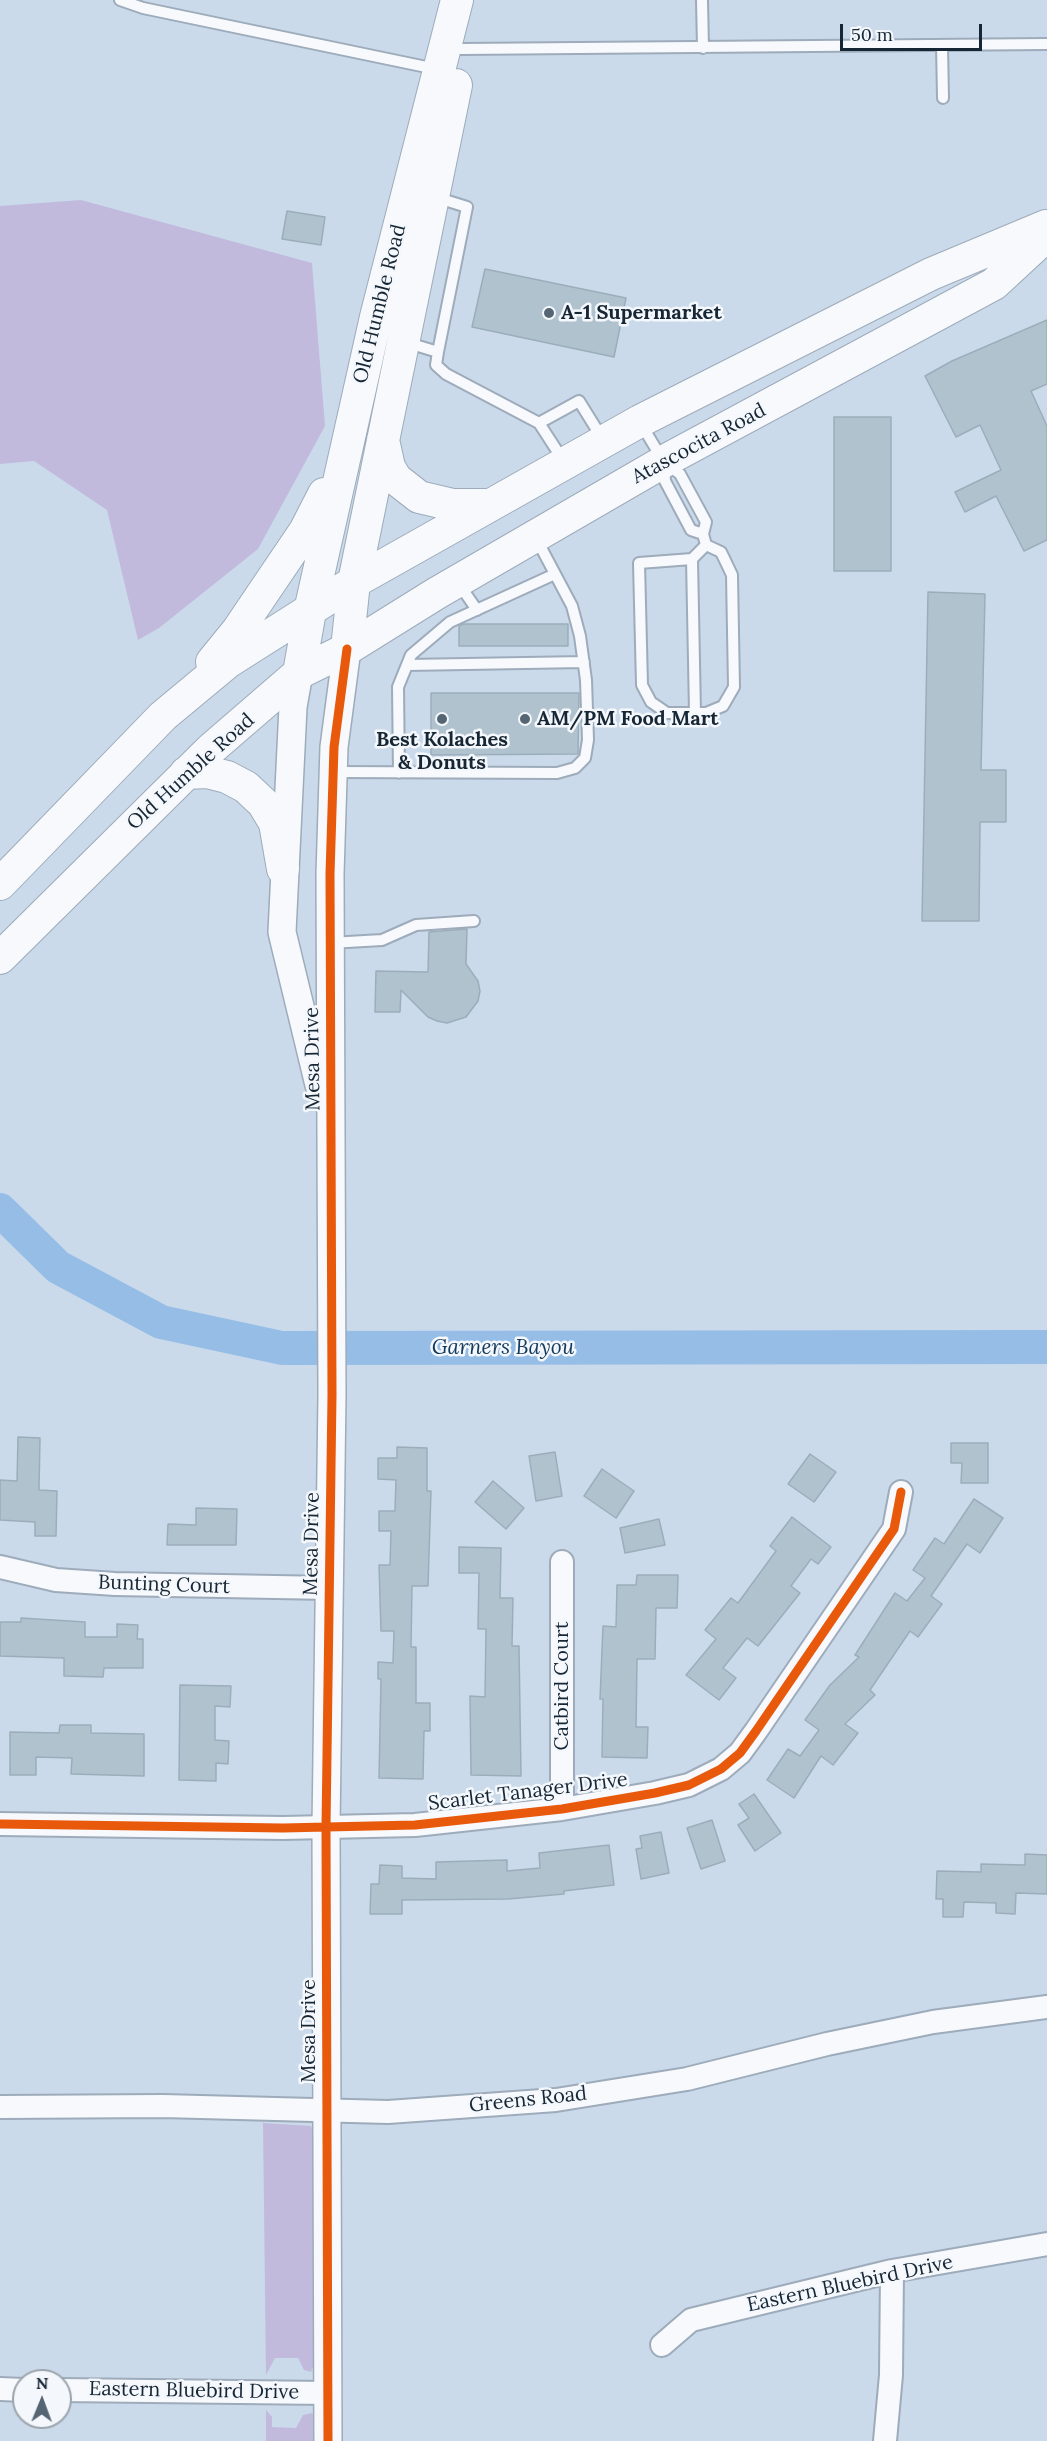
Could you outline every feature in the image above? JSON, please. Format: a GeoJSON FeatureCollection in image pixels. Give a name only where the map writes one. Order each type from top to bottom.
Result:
{"type":"FeatureCollection","features":[{"type":"Feature","properties":{"kind":"main road","name":"Old Humble Road"},"geometry":{"type":"LineString","coordinates":[[450,60],[458,0]]}},
{"type":"Feature","properties":{"kind":"main road","name":"Old Humble Road"},"geometry":{"type":"LineString","coordinates":[[310,610],[344,456],[421,193],[450,60],[468,0]]}},
{"type":"Feature","properties":{"kind":"main road","name":"Old Humble Road"},"geometry":{"type":"LineString","coordinates":[[0,958],[186,773],[299,673],[347,649],[354,582],[402,342],[421,193]]}},
{"type":"Feature","properties":{"kind":"main road"},"geometry":{"type":"LineString","coordinates":[[0,884],[172,710],[228,662],[354,582],[640,422],[931,274],[1047,226]]}},
{"type":"Feature","properties":{"kind":"main road","name":"Atascocita Road"},"geometry":{"type":"LineString","coordinates":[[347,649],[457,581],[664,462],[994,284],[1047,235]]}},
{"type":"Feature","properties":{"kind":"main road"},"geometry":{"type":"LineString","coordinates":[[383,438],[389,467],[407,489],[419,497],[453,504],[490,506]]}},
{"type":"Feature","properties":{"kind":"main road"},"geometry":{"type":"LineString","coordinates":[[172,710],[238,630],[305,531],[344,456]]}},
{"type":"Feature","properties":{"kind":"main road","name":"Mesa Drive"},"geometry":{"type":"LineString","coordinates":[[299,673],[310,610]]}},
{"type":"Feature","properties":{"kind":"main road"},"geometry":{"type":"LineString","coordinates":[[186,773],[207,772],[228,777],[246,787],[263,803],[275,823],[283,869]]}},
{"type":"Feature","properties":{"kind":"street","name":"Mesa Drive"},"geometry":{"type":"LineString","coordinates":[[328,2441],[326,1827],[332,1395],[330,943],[334,747],[347,649]]}},
{"type":"Feature","properties":{"kind":"street","name":"Mesa Drive"},"geometry":{"type":"LineString","coordinates":[[299,673],[293,707],[283,869],[282,932],[332,1148]]}},
{"type":"Feature","properties":{"kind":"street","name":"Scarlet Tanager Drive"},"geometry":{"type":"LineString","coordinates":[[0,1824],[326,1827],[425,1824],[562,1809],[655,1794],[689,1785],[721,1769],[740,1753],[894,1529],[901,1492]]}},
{"type":"Feature","properties":{"kind":"street","name":"Catbird Court"},"geometry":{"type":"LineString","coordinates":[[562,1562],[562,1809]]}},
{"type":"Feature","properties":{"kind":"street","name":"Bunting Court"},"geometry":{"type":"LineString","coordinates":[[0,1567],[56,1580],[115,1584],[329,1588]]}},
{"type":"Feature","properties":{"kind":"street","name":"Greens Road"},"geometry":{"type":"LineString","coordinates":[[0,2106],[327,2109],[388,2112],[556,2100],[687,2079],[827,2044],[933,2022],[1047,2007]]}},
{"type":"Feature","properties":{"kind":"street","name":"Eastern Bluebird Drive"},"geometry":{"type":"LineString","coordinates":[[662,2345],[691,2320],[892,2271],[1047,2244]]}},
{"type":"Feature","properties":{"kind":"street"},"geometry":{"type":"LineString","coordinates":[[885,2441],[891,2375],[892,2271]]}},
{"type":"Feature","properties":{"kind":"street","name":"Eastern Bluebird Drive"},"geometry":{"type":"LineString","coordinates":[[72,2390],[328,2393]]}},
{"type":"Feature","properties":{"kind":"lane"},"geometry":{"type":"LineString","coordinates":[[120,0],[143,8],[450,60],[703,48],[1047,44]]}},
{"type":"Feature","properties":{"kind":"lane"},"geometry":{"type":"LineString","coordinates":[[702,0],[703,48]]}},
{"type":"Feature","properties":{"kind":"lane"},"geometry":{"type":"LineString","coordinates":[[942,45],[943,98]]}},
{"type":"Feature","properties":{"kind":"lane"},"geometry":{"type":"LineString","coordinates":[[421,193],[467,207],[436,365],[446,374],[539,423],[565,463]]}},
{"type":"Feature","properties":{"kind":"lane"},"geometry":{"type":"LineString","coordinates":[[402,342],[438,352]]}},
{"type":"Feature","properties":{"kind":"lane"},"geometry":{"type":"LineString","coordinates":[[539,423],[579,401],[604,442]]}},
{"type":"Feature","properties":{"kind":"lane"},"geometry":{"type":"LineString","coordinates":[[640,422],[664,462],[680,474],[706,522],[704,540],[692,559],[695,713]]}},
{"type":"Feature","properties":{"kind":"lane"},"geometry":{"type":"LineString","coordinates":[[664,462],[665,481],[691,530],[721,552],[732,575],[734,687],[723,706],[706,713],[667,713],[651,702],[642,685],[639,563],[692,559]]}},
{"type":"Feature","properties":{"kind":"lane"},"geometry":{"type":"LineString","coordinates":[[333,772],[557,773],[575,768],[585,758],[588,740],[584,662],[572,606],[535,536]]}},
{"type":"Feature","properties":{"kind":"lane"},"geometry":{"type":"LineString","coordinates":[[399,773],[398,687],[411,655],[450,622],[555,574]]}},
{"type":"Feature","properties":{"kind":"lane"},"geometry":{"type":"LineString","coordinates":[[457,581],[477,610]]}},
{"type":"Feature","properties":{"kind":"lane"},"geometry":{"type":"LineString","coordinates":[[407,665],[584,662]]}},
{"type":"Feature","properties":{"kind":"lane"},"geometry":{"type":"LineString","coordinates":[[330,943],[382,940],[416,925],[474,921]]}},
{"type":"Feature","properties":{"kind":"shaded area"},"geometry":{"type":"Polygon","coordinates":[[[81,200],[312,263],[325,426],[258,549],[159,628],[138,640],[107,510],[34,461],[0,464],[0,206],[81,200]]]}},
{"type":"Feature","properties":{"kind":"shaded area"},"geometry":{"type":"Polygon","coordinates":[[[263,2123],[311,2126],[320,2145],[317,2358],[311,2372],[304,2370],[298,2358],[275,2358],[266,2375],[263,2123]]]}},
{"type":"Feature","properties":{"kind":"shaded area"},"geometry":{"type":"Polygon","coordinates":[[[266,2410],[272,2417],[272,2427],[296,2428],[303,2415],[312,2413],[319,2428],[320,2441],[266,2441],[266,2410]]]}},
{"type":"Feature","properties":{"kind":"building"},"geometry":{"type":"Polygon","coordinates":[[[287,211],[325,217],[321,245],[282,239],[287,211]]]}},
{"type":"Feature","properties":{"kind":"building","name":"A-1 Supermarket"},"geometry":{"type":"Polygon","coordinates":[[[485,269],[626,298],[614,357],[472,327],[485,269]]]}},
{"type":"Feature","properties":{"kind":"building"},"geometry":{"type":"Polygon","coordinates":[[[1047,320],[1047,384],[1031,391],[1047,426],[1047,540],[1024,551],[996,496],[965,512],[955,492],[1001,470],[980,425],[956,437],[925,376],[952,361],[1047,320]]]}},
{"type":"Feature","properties":{"kind":"building"},"geometry":{"type":"Polygon","coordinates":[[[834,417],[891,417],[891,571],[834,571],[834,417]]]}},
{"type":"Feature","properties":{"kind":"building"},"geometry":{"type":"Polygon","coordinates":[[[928,592],[985,594],[981,770],[1006,770],[1006,822],[980,822],[979,921],[922,921],[928,592]]]}},
{"type":"Feature","properties":{"kind":"building"},"geometry":{"type":"Polygon","coordinates":[[[463,624],[568,624],[568,646],[459,646],[459,626],[463,624]]]}},
{"type":"Feature","properties":{"kind":"building"},"geometry":{"type":"Polygon","coordinates":[[[431,693],[579,693],[578,754],[431,755],[431,693]]]}},
{"type":"Feature","properties":{"kind":"building"},"geometry":{"type":"Polygon","coordinates":[[[467,929],[466,964],[478,981],[480,991],[478,1001],[466,1017],[447,1023],[437,1021],[428,1017],[401,990],[400,1012],[375,1012],[376,971],[428,972],[429,932],[467,929]]]}},
{"type":"Feature","properties":{"kind":"building"},"geometry":{"type":"Polygon","coordinates":[[[18,1437],[40,1438],[39,1490],[57,1491],[56,1536],[35,1536],[35,1522],[0,1520],[0,1480],[17,1481],[18,1437]]]}},
{"type":"Feature","properties":{"kind":"building"},"geometry":{"type":"Polygon","coordinates":[[[951,1443],[988,1443],[988,1483],[961,1483],[962,1463],[951,1463],[951,1443]]]}},
{"type":"Feature","properties":{"kind":"building"},"geometry":{"type":"Polygon","coordinates":[[[397,1447],[427,1448],[427,1491],[431,1491],[428,1586],[412,1586],[411,1647],[416,1647],[416,1703],[430,1703],[430,1731],[424,1731],[423,1779],[379,1778],[381,1679],[378,1679],[378,1662],[393,1663],[394,1631],[381,1631],[379,1565],[390,1565],[391,1531],[379,1531],[379,1511],[395,1511],[396,1480],[378,1479],[378,1458],[397,1458],[397,1447]]]}},
{"type":"Feature","properties":{"kind":"building"},"geometry":{"type":"Polygon","coordinates":[[[555,1452],[562,1496],[536,1501],[529,1456],[555,1452]]]}},
{"type":"Feature","properties":{"kind":"building"},"geometry":{"type":"Polygon","coordinates":[[[810,1454],[836,1472],[814,1502],[788,1484],[810,1454]]]}},
{"type":"Feature","properties":{"kind":"building"},"geometry":{"type":"Polygon","coordinates":[[[602,1469],[634,1491],[616,1518],[584,1496],[602,1469]]]}},
{"type":"Feature","properties":{"kind":"building"},"geometry":{"type":"Polygon","coordinates":[[[493,1481],[524,1508],[506,1529],[475,1502],[493,1481]]]}},
{"type":"Feature","properties":{"kind":"building"},"geometry":{"type":"Polygon","coordinates":[[[974,1499],[1003,1518],[980,1553],[967,1544],[931,1596],[942,1604],[918,1637],[910,1631],[870,1690],[875,1695],[845,1724],[858,1733],[833,1765],[821,1756],[794,1798],[767,1780],[788,1749],[800,1756],[819,1730],[805,1720],[830,1685],[859,1657],[855,1655],[895,1593],[907,1601],[925,1578],[913,1570],[935,1538],[944,1544],[974,1499]]]}},
{"type":"Feature","properties":{"kind":"building"},"geometry":{"type":"Polygon","coordinates":[[[196,1508],[237,1509],[236,1545],[167,1545],[168,1524],[196,1525],[196,1508]]]}},
{"type":"Feature","properties":{"kind":"building"},"geometry":{"type":"Polygon","coordinates":[[[792,1517],[831,1547],[818,1564],[811,1559],[791,1586],[800,1593],[758,1646],[747,1638],[723,1668],[736,1678],[719,1700],[686,1675],[716,1639],[705,1630],[731,1598],[738,1603],[776,1551],[770,1546],[792,1517]]]}},
{"type":"Feature","properties":{"kind":"building"},"geometry":{"type":"Polygon","coordinates":[[[659,1519],[665,1545],[625,1553],[620,1528],[659,1519]]]}},
{"type":"Feature","properties":{"kind":"building"},"geometry":{"type":"Polygon","coordinates":[[[459,1547],[501,1548],[500,1598],[513,1598],[512,1646],[519,1646],[521,1776],[471,1775],[470,1696],[485,1697],[486,1629],[478,1629],[479,1573],[459,1573],[459,1547]]]}},
{"type":"Feature","properties":{"kind":"building"},"geometry":{"type":"Polygon","coordinates":[[[637,1575],[678,1575],[677,1608],[656,1608],[655,1659],[637,1659],[636,1727],[648,1727],[647,1758],[602,1757],[603,1699],[600,1699],[603,1626],[616,1627],[617,1585],[636,1585],[637,1575]]]}},
{"type":"Feature","properties":{"kind":"building"},"geometry":{"type":"Polygon","coordinates":[[[21,1618],[85,1622],[85,1637],[117,1637],[117,1624],[138,1625],[137,1639],[143,1639],[143,1668],[104,1668],[103,1677],[64,1676],[64,1658],[0,1656],[0,1622],[21,1622],[21,1618]]]}},
{"type":"Feature","properties":{"kind":"building"},"geometry":{"type":"Polygon","coordinates":[[[180,1685],[231,1686],[230,1707],[215,1706],[215,1740],[229,1741],[228,1764],[216,1763],[216,1781],[179,1780],[180,1685]]]}},
{"type":"Feature","properties":{"kind":"building"},"geometry":{"type":"Polygon","coordinates":[[[60,1725],[91,1725],[91,1733],[144,1734],[144,1776],[71,1774],[72,1758],[36,1757],[36,1775],[10,1775],[10,1732],[59,1733],[60,1725]]]}},
{"type":"Feature","properties":{"kind":"building"},"geometry":{"type":"Polygon","coordinates":[[[754,1794],[781,1833],[755,1851],[738,1825],[749,1818],[739,1804],[754,1794]]]}},
{"type":"Feature","properties":{"kind":"building"},"geometry":{"type":"Polygon","coordinates":[[[712,1820],[725,1861],[701,1869],[687,1828],[712,1820]]]}},
{"type":"Feature","properties":{"kind":"building"},"geometry":{"type":"Polygon","coordinates":[[[661,1832],[669,1873],[641,1879],[636,1849],[642,1848],[640,1836],[661,1832]]]}},
{"type":"Feature","properties":{"kind":"building"},"geometry":{"type":"Polygon","coordinates":[[[609,1845],[614,1885],[564,1891],[564,1894],[508,1899],[402,1900],[402,1914],[370,1914],[371,1884],[379,1884],[380,1865],[402,1866],[402,1878],[436,1879],[436,1862],[507,1860],[507,1871],[540,1868],[539,1853],[609,1845]]]}},
{"type":"Feature","properties":{"kind":"building"},"geometry":{"type":"Polygon","coordinates":[[[1025,1854],[1047,1855],[1047,1894],[1016,1893],[1015,1914],[996,1913],[996,1903],[964,1902],[963,1917],[943,1917],[943,1899],[936,1899],[937,1871],[981,1872],[981,1864],[1025,1865],[1025,1854]]]}},
{"type":"Feature","properties":{"kind":"waterway","name":"Garners Bayou"},"geometry":{"type":"LineString","coordinates":[[0,1210],[58,1267],[161,1322],[282,1348],[1047,1347]]}},
{"type":"Feature","properties":{"kind":"cycle path"},"geometry":{"type":"LineString","coordinates":[[328,2441],[326,1827],[332,1395],[330,874],[334,747],[347,649]]}},
{"type":"Feature","properties":{"kind":"cycle path"},"geometry":{"type":"LineString","coordinates":[[0,1824],[283,1828],[415,1825],[562,1809],[689,1785],[721,1769],[740,1753],[756,1731],[894,1529],[901,1492]]}},
{"type":"Feature","properties":{"kind":"place","name":"A-1 Supermarket"},"geometry":{"type":"Point","coordinates":[549,313]}},
{"type":"Feature","properties":{"kind":"place","name":"Best Kolaches & Donuts"},"geometry":{"type":"Point","coordinates":[442,719]}},
{"type":"Feature","properties":{"kind":"place","name":"AM/PM Food Mart"},"geometry":{"type":"Point","coordinates":[525,719]}}]}
